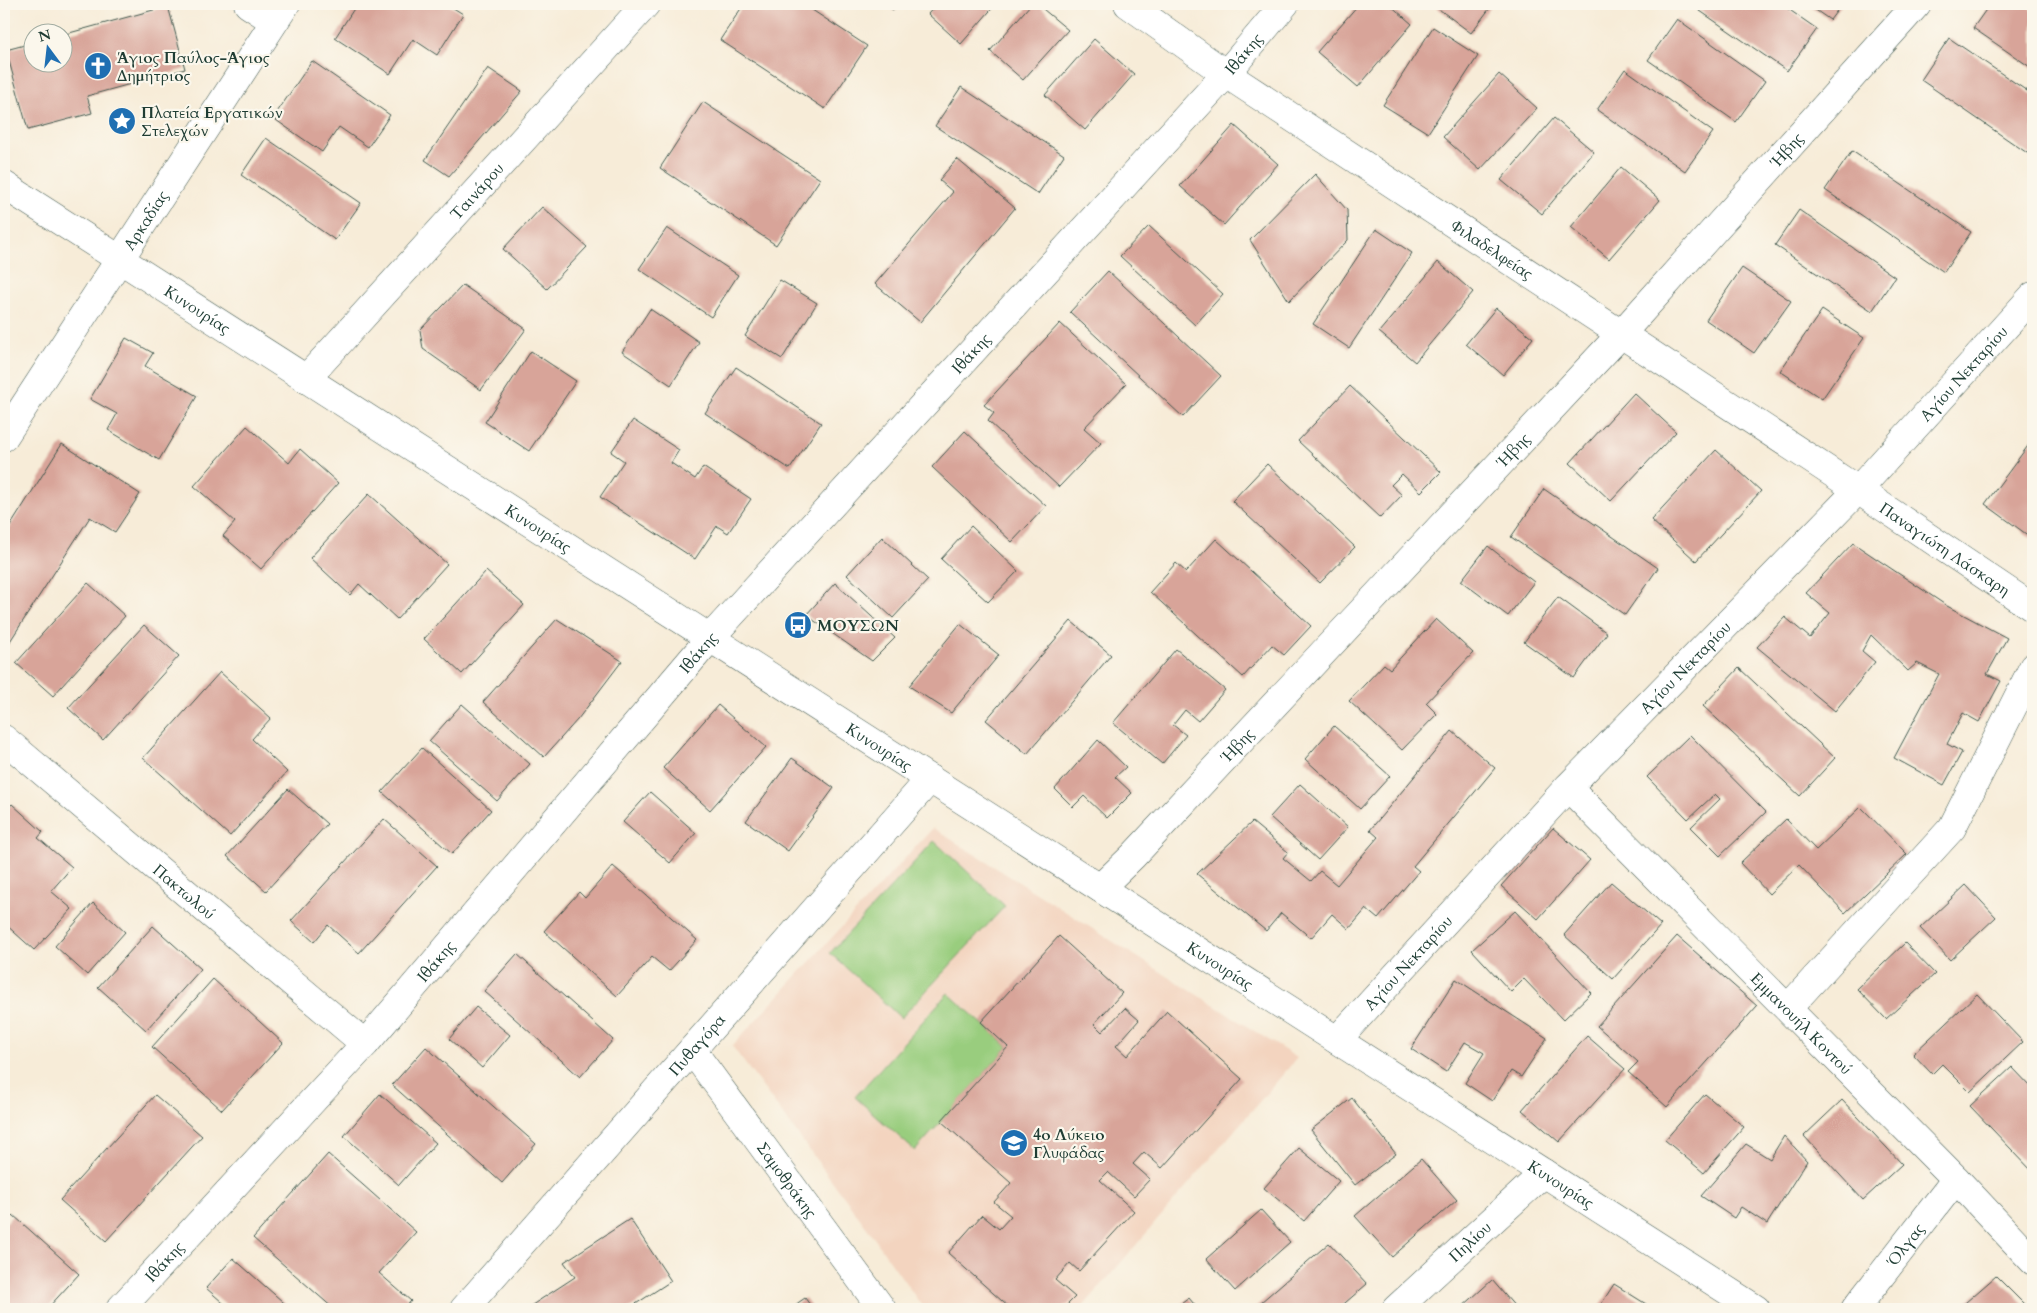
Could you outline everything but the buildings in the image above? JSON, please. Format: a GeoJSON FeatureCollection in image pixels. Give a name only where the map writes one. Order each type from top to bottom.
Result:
{"type":"FeatureCollection","features":[{"type":"Feature","properties":{"kind":"street"},"geometry":{"type":"LineString","coordinates":[[248,4],[280,13]]}},
{"type":"Feature","properties":{"kind":"street","name":"Ταινάρου"},"geometry":{"type":"LineString","coordinates":[[306,378],[646,4]]}},
{"type":"Feature","properties":{"kind":"street","name":"Φιλαδελφείας"},"geometry":{"type":"LineString","coordinates":[[1128,4],[1226,74],[1858,490]]}},
{"type":"Feature","properties":{"kind":"street","name":"Ιθάκης"},"geometry":{"type":"LineString","coordinates":[[120,1309],[365,1044],[710,638],[1226,74],[1285,4]]}},
{"type":"Feature","properties":{"kind":"street","name":"Ήβης"},"geometry":{"type":"LineString","coordinates":[[1100,888],[1133,856],[1621,334],[1917,4]]}},
{"type":"Feature","properties":{"kind":"street","name":"Αρκαδίας"},"geometry":{"type":"LineString","coordinates":[[4,437],[280,13]]}},
{"type":"Feature","properties":{"kind":"street","name":"Κυνουρίας"},"geometry":{"type":"LineString","coordinates":[[4,184],[1756,1309]]}},
{"type":"Feature","properties":{"kind":"street","name":"Αγίου Νεκταρίου"},"geometry":{"type":"LineString","coordinates":[[1337,1040],[1568,788],[1858,490],[2033,296]]}},
{"type":"Feature","properties":{"kind":"street","name":"Παναγιώτη Λάσκαρη"},"geometry":{"type":"LineString","coordinates":[[1858,490],[2033,608]]}},
{"type":"Feature","properties":{"kind":"street"},"geometry":{"type":"LineString","coordinates":[[1788,1008],[1952,828],[2033,667]]}},
{"type":"Feature","properties":{"kind":"street","name":"Πακτωλού"},"geometry":{"type":"LineString","coordinates":[[4,739],[365,1044]]}},
{"type":"Feature","properties":{"kind":"street","name":"Πυθαγόρα"},"geometry":{"type":"LineString","coordinates":[[464,1309],[930,779]]}},
{"type":"Feature","properties":{"kind":"street","name":"Εμμανουήλ Κοντού"},"geometry":{"type":"LineString","coordinates":[[1568,788],[1788,1008],[1956,1179],[2033,1261]]}},
{"type":"Feature","properties":{"kind":"street","name":"Σαμοθράκης"},"geometry":{"type":"LineString","coordinates":[[692,1050],[882,1309]]}},
{"type":"Feature","properties":{"kind":"street","name":"Πηλίου"},"geometry":{"type":"LineString","coordinates":[[1396,1309],[1544,1173]]}},
{"type":"Feature","properties":{"kind":"street","name":"Όλγας"},"geometry":{"type":"LineString","coordinates":[[1855,1309],[1956,1179]]}},
{"type":"Feature","properties":{"kind":"shaded area","name":"4ο Λύκειο Γλυφάδας"},"geometry":{"type":"Polygon","coordinates":[[[933,828],[1297,1058],[1081,1309],[924,1309],[867,1228],[732,1046],[933,828]]]}},
{"type":"Feature","properties":{"kind":"green space"},"geometry":{"type":"Polygon","coordinates":[[[934,841],[1005,906],[901,1018],[830,953],[934,841]]]}},
{"type":"Feature","properties":{"kind":"green space"},"geometry":{"type":"Polygon","coordinates":[[[948,993],[1008,1047],[915,1151],[855,1097],[948,993]]]}},
{"type":"Feature","properties":{"kind":"place","name":"Άγιος Παύλος-Άγιος Δημήτριος"},"geometry":{"type":"Point","coordinates":[98,66]}},
{"type":"Feature","properties":{"kind":"place","name":"Πλατεία Εργατικών Στελεχών"},"geometry":{"type":"Point","coordinates":[122,121]}},
{"type":"Feature","properties":{"kind":"place","name":"ΜΟΥΣΩΝ"},"geometry":{"type":"Point","coordinates":[798,625]}},
{"type":"Feature","properties":{"kind":"place","name":"4ο Λύκειο Γλυφάδας"},"geometry":{"type":"Point","coordinates":[1014,1143]}}]}
